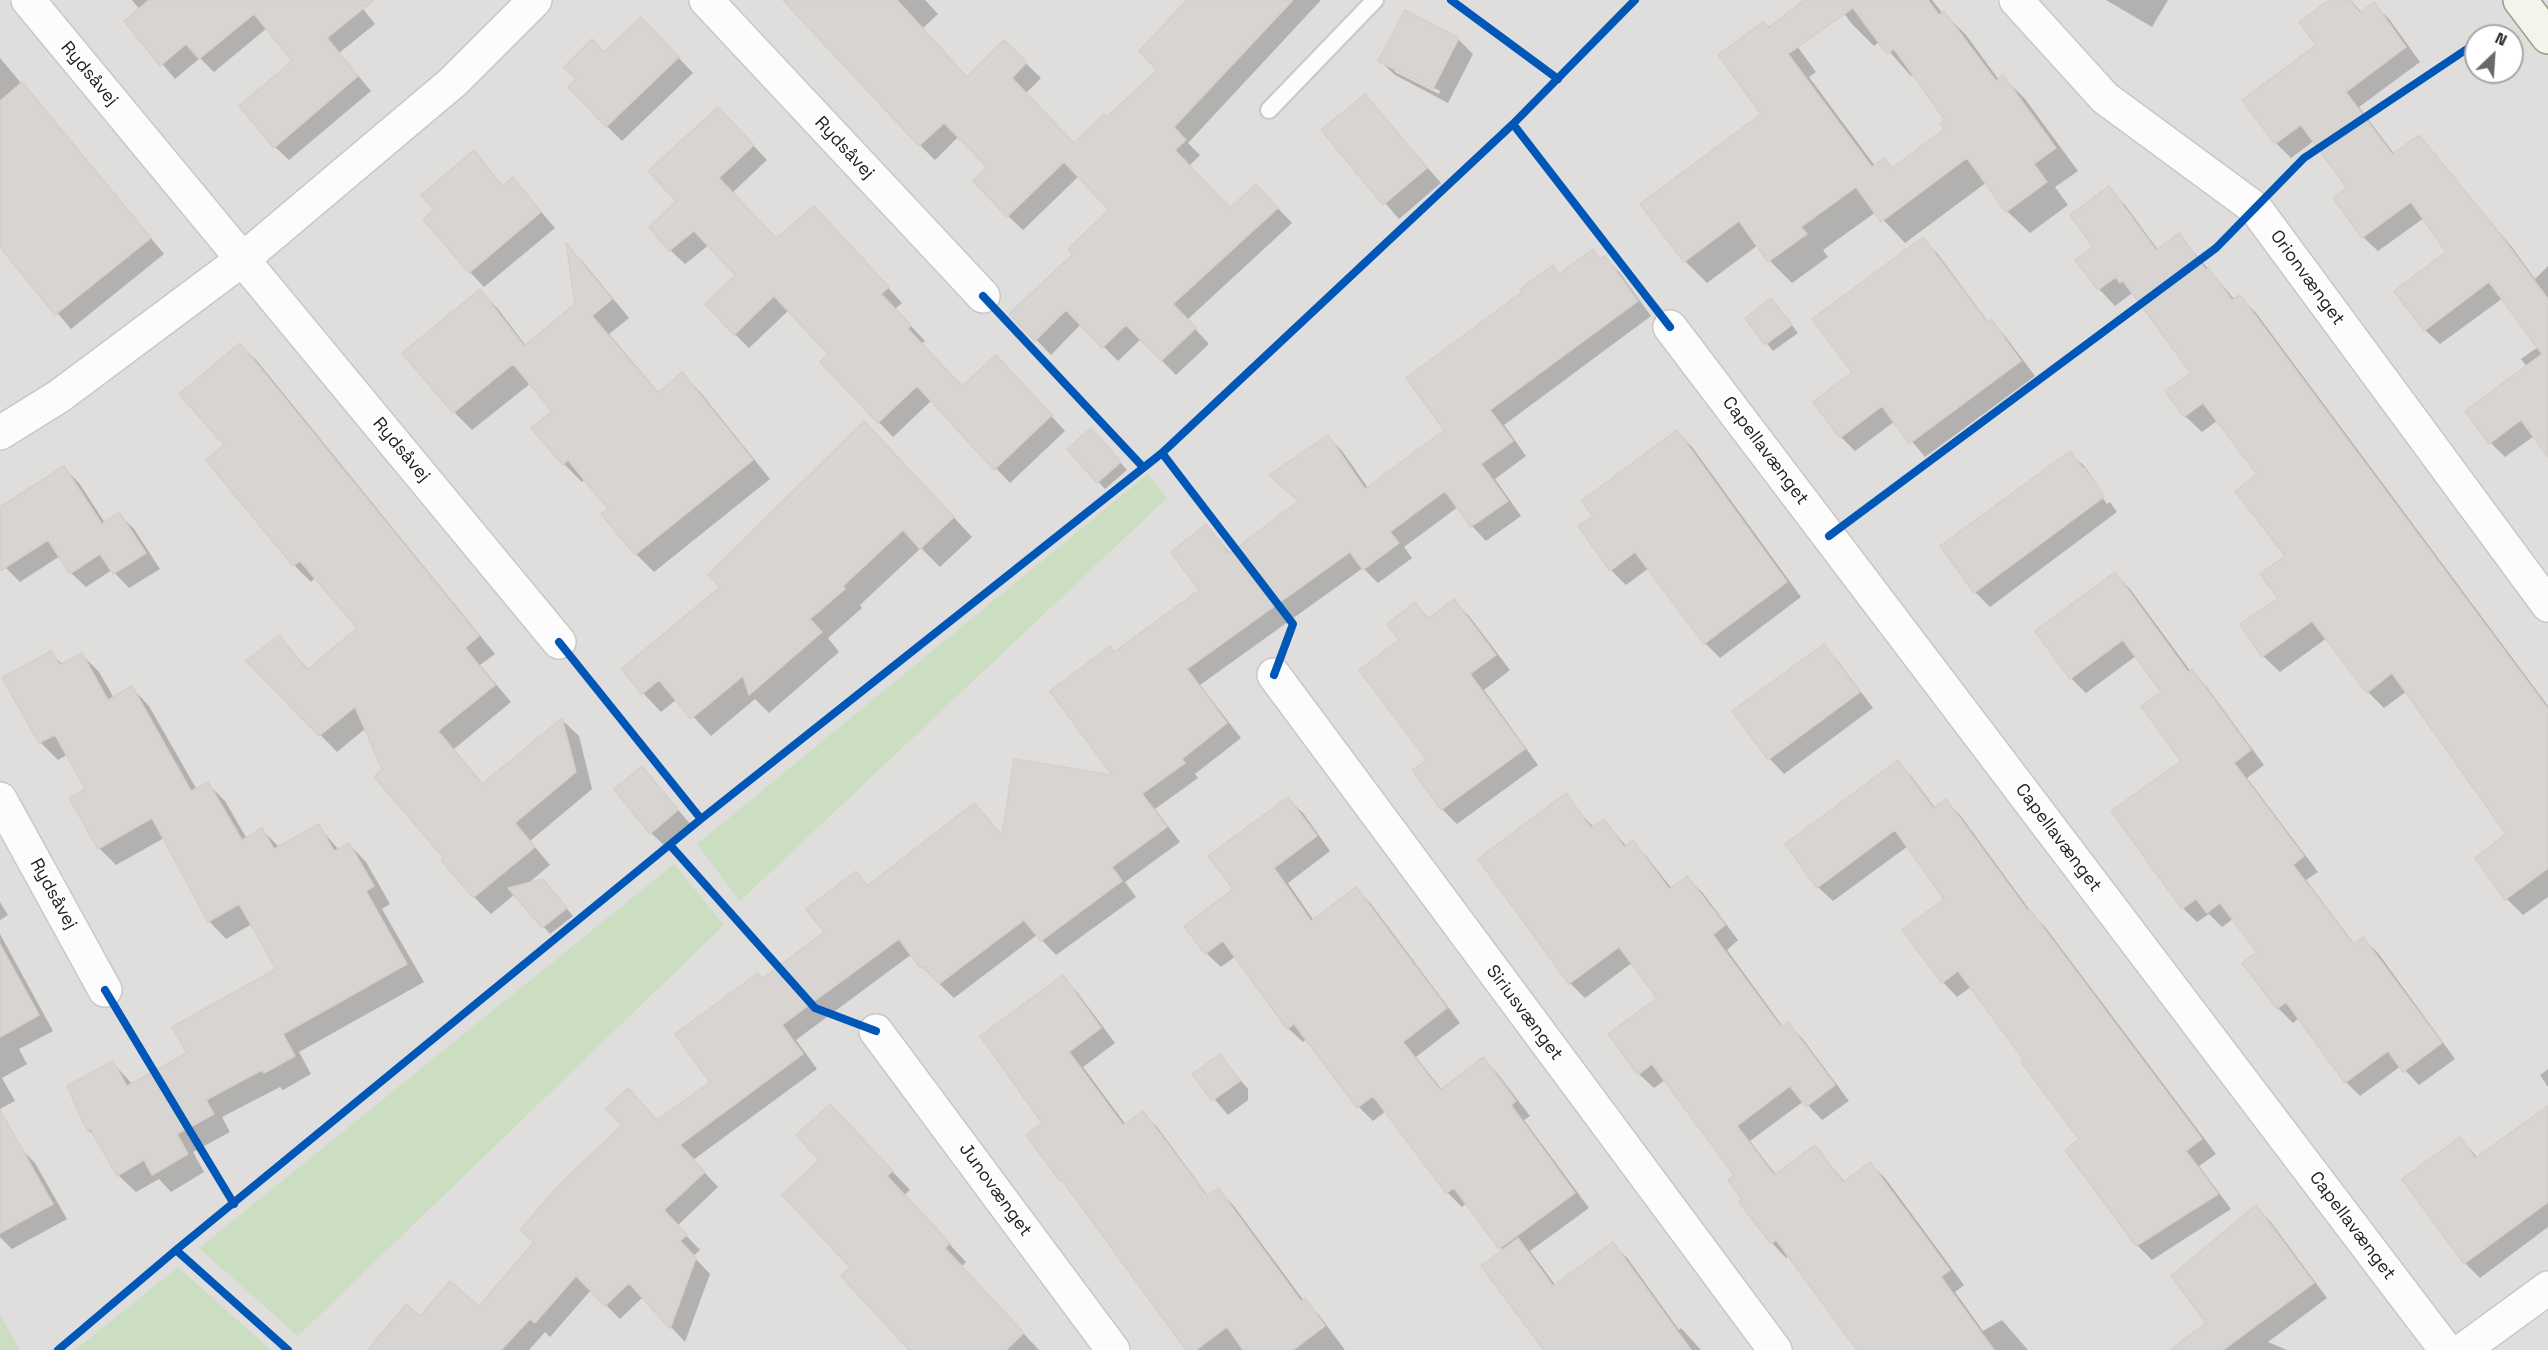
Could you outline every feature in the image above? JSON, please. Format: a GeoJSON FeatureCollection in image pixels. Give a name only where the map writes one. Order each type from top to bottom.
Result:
{"type":"FeatureCollection","features":[{"type":"Feature","properties":{"kind":"main road"},"geometry":{"type":"LineString","coordinates":[[2520,0],[2548,37]]}},
{"type":"Feature","properties":{"kind":"street","name":"Rydsåvej"},"geometry":{"type":"LineString","coordinates":[[28,0],[559,642]]}},
{"type":"Feature","properties":{"kind":"street"},"geometry":{"type":"LineString","coordinates":[[0,433],[58,397],[243,259],[453,82],[535,0]]}},
{"type":"Feature","properties":{"kind":"street","name":"Rydsåvej"},"geometry":{"type":"LineString","coordinates":[[706,0],[983,296]]}},
{"type":"Feature","properties":{"kind":"street","name":"Orionvænget"},"geometry":{"type":"LineString","coordinates":[[2016,0],[2105,98],[2256,209],[2548,604]]}},
{"type":"Feature","properties":{"kind":"street","name":"Capellavænget"},"geometry":{"type":"LineString","coordinates":[[1670,327],[2446,1350]]}},
{"type":"Feature","properties":{"kind":"street","name":"Siriusvænget"},"geometry":{"type":"LineString","coordinates":[[1274,675],[1775,1350]]}},
{"type":"Feature","properties":{"kind":"street","name":"Rydsåvej"},"geometry":{"type":"LineString","coordinates":[[0,799],[105,990]]}},
{"type":"Feature","properties":{"kind":"street","name":"Junovænget"},"geometry":{"type":"LineString","coordinates":[[876,1031],[1113,1350]]}},
{"type":"Feature","properties":{"kind":"street"},"geometry":{"type":"LineString","coordinates":[[2463,1350],[2548,1288]]}},
{"type":"Feature","properties":{"kind":"lane"},"geometry":{"type":"LineString","coordinates":[[1269,110],[1375,0]]}},
{"type":"Feature","properties":{"kind":"shaded area"},"geometry":{"type":"Polygon","coordinates":[[[0,0],[2548,0],[2548,1350],[0,1350],[0,0]]]}},
{"type":"Feature","properties":{"kind":"green space"},"geometry":{"type":"Polygon","coordinates":[[[1148,474],[1167,498],[740,901],[697,844],[1148,474]]]}},
{"type":"Feature","properties":{"kind":"green space"},"geometry":{"type":"Polygon","coordinates":[[[674,864],[724,925],[298,1336],[199,1248],[674,864]]]}},
{"type":"Feature","properties":{"kind":"green space"},"geometry":{"type":"Polygon","coordinates":[[[178,1267],[271,1350],[75,1350],[178,1267]]]}},
{"type":"Feature","properties":{"kind":"green space"},"geometry":{"type":"Polygon","coordinates":[[[0,1315],[20,1350],[0,1350],[0,1315]]]}},
{"type":"Feature","properties":{"kind":"building"},"geometry":{"type":"Polygon","coordinates":[[[149,0],[374,0],[327,38],[358,76],[274,148],[239,106],[292,61],[254,14],[199,59],[186,44],[160,66],[124,21],[149,0]]]}},
{"type":"Feature","properties":{"kind":"building"},"geometry":{"type":"Polygon","coordinates":[[[783,0],[897,0],[967,77],[1004,40],[1027,62],[1012,78],[1074,143],[1104,114],[1107,117],[1157,70],[1139,51],[1187,0],[1293,0],[1174,127],[1186,140],[1175,150],[1230,208],[1256,184],[1278,208],[1173,304],[1196,328],[1161,361],[1126,325],[1102,348],[1066,310],[1035,341],[1009,314],[1073,254],[1068,249],[1109,210],[1064,162],[1007,217],[973,181],[987,167],[944,123],[919,146],[783,0]]]}},
{"type":"Feature","properties":{"kind":"building"},"geometry":{"type":"Polygon","coordinates":[[[1804,0],[1928,0],[1939,15],[1944,11],[1996,81],[2003,75],[2056,148],[2034,164],[2047,182],[2006,212],[1967,158],[1881,222],[1856,187],[1801,227],[1807,234],[1768,262],[1739,221],[1684,262],[1640,204],[1761,114],[1718,55],[1764,21],[1768,28],[1804,0]],[[1853,8],[1788,54],[1872,167],[1884,158],[1892,168],[1944,129],[1940,124],[1945,120],[1894,49],[1887,54],[1853,8]]]}},
{"type":"Feature","properties":{"kind":"building"},"geometry":{"type":"Polygon","coordinates":[[[2329,0],[2350,0],[2360,13],[2374,2],[2406,47],[2346,92],[2392,154],[2419,135],[2497,230],[2548,299],[2548,457],[2521,420],[2489,444],[2465,411],[2542,354],[2489,282],[2424,331],[2394,291],[2446,252],[2411,202],[2362,238],[2333,198],[2347,188],[2301,125],[2275,144],[2242,100],[2316,45],[2299,22],[2329,0]]]}},
{"type":"Feature","properties":{"kind":"building"},"geometry":{"type":"Polygon","coordinates":[[[1405,10],[1459,38],[1433,89],[1378,61],[1405,10]]]}},
{"type":"Feature","properties":{"kind":"building"},"geometry":{"type":"Polygon","coordinates":[[[641,17],[679,57],[606,127],[568,87],[576,79],[564,67],[592,39],[604,52],[641,17]]]}},
{"type":"Feature","properties":{"kind":"building"},"geometry":{"type":"Polygon","coordinates":[[[22,82],[151,238],[55,315],[0,247],[0,101],[22,82]]]}},
{"type":"Feature","properties":{"kind":"building"},"geometry":{"type":"Polygon","coordinates":[[[1365,94],[1427,168],[1383,205],[1321,130],[1365,94]]]}},
{"type":"Feature","properties":{"kind":"building"},"geometry":{"type":"Polygon","coordinates":[[[718,107],[754,145],[719,178],[776,238],[814,206],[889,287],[881,294],[911,325],[908,329],[962,386],[996,355],[1052,415],[994,470],[917,386],[878,423],[820,362],[828,354],[774,296],[734,335],[705,304],[735,275],[694,231],[669,251],[649,227],[676,201],[648,171],[718,107]]]}},
{"type":"Feature","properties":{"kind":"building"},"geometry":{"type":"Polygon","coordinates":[[[474,150],[502,186],[513,177],[541,212],[469,273],[423,219],[434,210],[421,195],[474,150]]]}},
{"type":"Feature","properties":{"kind":"building"},"geometry":{"type":"Polygon","coordinates":[[[2109,186],[2156,250],[2179,233],[2232,300],[2240,295],[2548,709],[2548,868],[2505,900],[2475,858],[2506,834],[2392,673],[2367,693],[2312,621],[2262,657],[2240,624],[2278,598],[2260,574],[2285,556],[2235,491],[2257,474],[2203,403],[2184,417],[2165,391],[2191,373],[2123,281],[2120,283],[2116,277],[2098,290],[2075,260],[2093,247],[2070,215],[2109,186]]]}},
{"type":"Feature","properties":{"kind":"building"},"geometry":{"type":"Polygon","coordinates":[[[1923,237],[1987,322],[1991,319],[2021,361],[1909,444],[1882,406],[1840,438],[1813,402],[1852,372],[1812,319],[1923,237]]]}},
{"type":"Feature","properties":{"kind":"building"},"geometry":{"type":"Polygon","coordinates":[[[566,243],[612,299],[592,316],[658,393],[682,372],[753,460],[635,555],[601,514],[608,509],[568,460],[563,465],[531,428],[552,411],[513,364],[453,413],[402,353],[480,289],[524,346],[575,304],[566,243]]]}},
{"type":"Feature","properties":{"kind":"building"},"geometry":{"type":"Polygon","coordinates":[[[1593,249],[1600,259],[1605,256],[1638,301],[1490,410],[1513,441],[1481,464],[1508,501],[1471,527],[1445,491],[1390,532],[1399,543],[1363,570],[1350,552],[1187,669],[1227,723],[1182,759],[1185,763],[1142,794],[1167,827],[1112,867],[1122,881],[1041,941],[1024,920],[939,984],[923,966],[920,968],[899,939],[782,1025],[803,1054],[680,1145],[705,1172],[664,1210],[687,1235],[680,1241],[696,1258],[670,1329],[629,1283],[605,1306],[576,1276],[535,1323],[530,1319],[501,1350],[368,1350],[406,1304],[420,1316],[450,1281],[479,1306],[534,1242],[520,1230],[559,1185],[622,1125],[606,1109],[628,1088],[657,1120],[710,1082],[675,1034],[758,973],[762,979],[824,932],[806,909],[856,871],[867,886],[974,803],[1002,835],[1014,759],[1112,775],[1050,691],[1110,646],[1114,652],[1199,590],[1171,552],[1206,524],[1229,554],[1298,501],[1269,475],[1328,435],[1365,489],[1444,430],[1406,378],[1522,292],[1520,289],[1553,265],[1559,274],[1593,249]]]}},
{"type":"Feature","properties":{"kind":"building"},"geometry":{"type":"Polygon","coordinates":[[[1771,298],[1792,325],[1765,345],[1745,318],[1771,298]]]}},
{"type":"Feature","properties":{"kind":"building"},"geometry":{"type":"Polygon","coordinates":[[[240,343],[479,636],[465,648],[495,685],[438,731],[482,784],[562,718],[576,772],[515,823],[535,847],[473,898],[441,860],[444,858],[374,777],[382,769],[355,707],[319,736],[246,661],[279,635],[307,670],[357,628],[300,561],[293,566],[206,460],[224,445],[179,394],[240,343]]]}},
{"type":"Feature","properties":{"kind":"building"},"geometry":{"type":"Polygon","coordinates":[[[864,421],[954,517],[920,549],[903,530],[843,586],[845,589],[810,619],[822,632],[749,695],[743,676],[691,719],[659,680],[642,694],[621,669],[720,587],[708,575],[864,421]]]}},
{"type":"Feature","properties":{"kind":"building"},"geometry":{"type":"Polygon","coordinates":[[[1091,428],[1121,462],[1097,483],[1067,449],[1091,428]]]}},
{"type":"Feature","properties":{"kind":"building"},"geometry":{"type":"Polygon","coordinates":[[[1677,430],[1787,582],[1704,644],[1635,552],[1610,571],[1578,526],[1593,516],[1581,501],[1677,430]]]}},
{"type":"Feature","properties":{"kind":"building"},"geometry":{"type":"Polygon","coordinates":[[[2070,451],[2104,497],[1974,593],[1940,546],[2070,451]]]}},
{"type":"Feature","properties":{"kind":"building"},"geometry":{"type":"Polygon","coordinates":[[[64,466],[102,524],[119,512],[146,553],[113,574],[100,554],[70,574],[48,540],[0,571],[0,507],[64,466]]]}},
{"type":"Feature","properties":{"kind":"building"},"geometry":{"type":"Polygon","coordinates":[[[2115,572],[2188,672],[2192,669],[2251,750],[2234,763],[2304,856],[2293,865],[2353,944],[2363,937],[2442,1043],[2403,1072],[2388,1051],[2345,1083],[2286,1002],[2277,1009],[2242,963],[2257,952],[2220,903],[2207,913],[2196,899],[2182,909],[2111,811],[2181,761],[2141,706],[2161,692],[2123,640],[2070,679],[2035,631],[2115,572]]]}},
{"type":"Feature","properties":{"kind":"building"},"geometry":{"type":"Polygon","coordinates":[[[1454,599],[1496,655],[1470,674],[1525,749],[1441,810],[1412,770],[1427,760],[1359,670],[1399,640],[1387,624],[1415,602],[1428,619],[1454,599]]]}},
{"type":"Feature","properties":{"kind":"building"},"geometry":{"type":"Polygon","coordinates":[[[1824,644],[1860,692],[1768,760],[1732,711],[1824,644]]]}},
{"type":"Feature","properties":{"kind":"building"},"geometry":{"type":"Polygon","coordinates":[[[51,651],[60,665],[82,653],[108,700],[132,686],[191,791],[208,782],[242,840],[262,828],[274,849],[319,824],[334,851],[349,843],[374,886],[366,891],[407,964],[283,1034],[295,1056],[264,1073],[262,1070],[206,1100],[214,1114],[177,1134],[188,1154],[152,1175],[144,1160],[117,1176],[90,1129],[87,1131],[67,1086],[113,1061],[127,1086],[187,1053],[172,1027],[276,969],[239,904],[208,922],[152,818],[98,849],[69,798],[85,789],[55,735],[39,743],[2,678],[51,651]]]}},
{"type":"Feature","properties":{"kind":"building"},"geometry":{"type":"Polygon","coordinates":[[[1898,760],[1933,808],[1946,799],[2028,911],[2030,910],[2202,1139],[2186,1151],[2218,1194],[2136,1246],[2065,1150],[2079,1139],[2021,1062],[2024,1060],[1958,971],[1942,983],[1902,930],[1944,899],[1895,830],[1817,888],[1785,844],[1898,760]]]}},
{"type":"Feature","properties":{"kind":"building"},"geometry":{"type":"Polygon","coordinates":[[[642,766],[678,810],[650,834],[614,789],[642,766]]]}},
{"type":"Feature","properties":{"kind":"building"},"geometry":{"type":"Polygon","coordinates":[[[1566,793],[1591,828],[1604,819],[1624,847],[1633,840],[1669,889],[1687,876],[1725,925],[1713,935],[1781,1027],[1788,1022],[1835,1085],[1806,1107],[1790,1086],[1737,1126],[1774,1175],[1815,1145],[1843,1182],[1870,1162],[1950,1270],[1941,1277],[1994,1350],[1857,1350],[1776,1240],[1771,1244],[1739,1202],[1742,1199],[1728,1180],[1734,1175],[1652,1064],[1638,1075],[1608,1034],[1657,998],[1619,947],[1569,984],[1478,859],[1566,793]]]}},
{"type":"Feature","properties":{"kind":"building"},"geometry":{"type":"Polygon","coordinates":[[[1288,797],[1317,836],[1274,868],[1311,921],[1356,887],[1447,1008],[1403,1042],[1440,1090],[1483,1057],[1516,1101],[1511,1105],[1575,1193],[1499,1249],[1454,1188],[1446,1193],[1373,1096],[1357,1108],[1294,1024],[1287,1029],[1223,941],[1205,954],[1184,926],[1233,889],[1208,856],[1288,797]]]}},
{"type":"Feature","properties":{"kind":"building"},"geometry":{"type":"Polygon","coordinates":[[[543,879],[567,908],[542,928],[508,888],[543,879]]]}},
{"type":"Feature","properties":{"kind":"building"},"geometry":{"type":"Polygon","coordinates":[[[0,944],[39,1015],[0,1037],[0,944]]]}},
{"type":"Feature","properties":{"kind":"building"},"geometry":{"type":"Polygon","coordinates":[[[1063,975],[1101,1028],[1069,1052],[1123,1125],[1143,1111],[1207,1196],[1218,1188],[1301,1301],[1305,1298],[1325,1326],[1293,1350],[1243,1350],[1227,1327],[1196,1350],[1186,1350],[1062,1180],[1060,1181],[1026,1135],[1042,1123],[980,1036],[1063,975]]]}},
{"type":"Feature","properties":{"kind":"building"},"geometry":{"type":"Polygon","coordinates":[[[1220,1054],[1240,1081],[1212,1101],[1192,1074],[1220,1054]]]}},
{"type":"Feature","properties":{"kind":"building"},"geometry":{"type":"Polygon","coordinates":[[[830,1104],[893,1171],[887,1176],[950,1243],[945,1248],[1024,1333],[1006,1350],[909,1350],[841,1276],[850,1267],[782,1195],[819,1160],[796,1135],[830,1104]]]}},
{"type":"Feature","properties":{"kind":"building"},"geometry":{"type":"Polygon","coordinates":[[[2548,1106],[2548,1202],[2464,1264],[2402,1179],[2460,1137],[2475,1158],[2548,1106]]]}},
{"type":"Feature","properties":{"kind":"building"},"geometry":{"type":"Polygon","coordinates":[[[0,1110],[53,1204],[0,1233],[0,1110]]]}},
{"type":"Feature","properties":{"kind":"building"},"geometry":{"type":"Polygon","coordinates":[[[2256,1205],[2314,1283],[2223,1350],[2170,1350],[2206,1323],[2171,1276],[2256,1205]]]}},
{"type":"Feature","properties":{"kind":"building"},"geometry":{"type":"Polygon","coordinates":[[[1518,1238],[1553,1286],[1613,1242],[1691,1350],[1544,1350],[1481,1266],[1518,1238]]]}},
{"type":"Feature","properties":{"kind":"cycle path"},"geometry":{"type":"LineString","coordinates":[[1451,0],[1558,79]]}},
{"type":"Feature","properties":{"kind":"cycle path"},"geometry":{"type":"LineString","coordinates":[[58,1350],[176,1250],[701,819],[1162,453],[1513,124],[1635,0]]}},
{"type":"Feature","properties":{"kind":"cycle path"},"geometry":{"type":"LineString","coordinates":[[1829,536],[2216,248],[2304,158],[2464,51]]}},
{"type":"Feature","properties":{"kind":"cycle path"},"geometry":{"type":"LineString","coordinates":[[1513,124],[1670,327]]}},
{"type":"Feature","properties":{"kind":"cycle path"},"geometry":{"type":"LineString","coordinates":[[983,296],[1143,467]]}},
{"type":"Feature","properties":{"kind":"cycle path"},"geometry":{"type":"LineString","coordinates":[[1162,453],[1293,624],[1274,675]]}},
{"type":"Feature","properties":{"kind":"cycle path"},"geometry":{"type":"LineString","coordinates":[[559,642],[701,819]]}},
{"type":"Feature","properties":{"kind":"cycle path"},"geometry":{"type":"LineString","coordinates":[[670,845],[815,1008],[876,1031]]}},
{"type":"Feature","properties":{"kind":"cycle path"},"geometry":{"type":"LineString","coordinates":[[105,990],[234,1204]]}},
{"type":"Feature","properties":{"kind":"cycle path"},"geometry":{"type":"LineString","coordinates":[[176,1250],[288,1350]]}}]}
